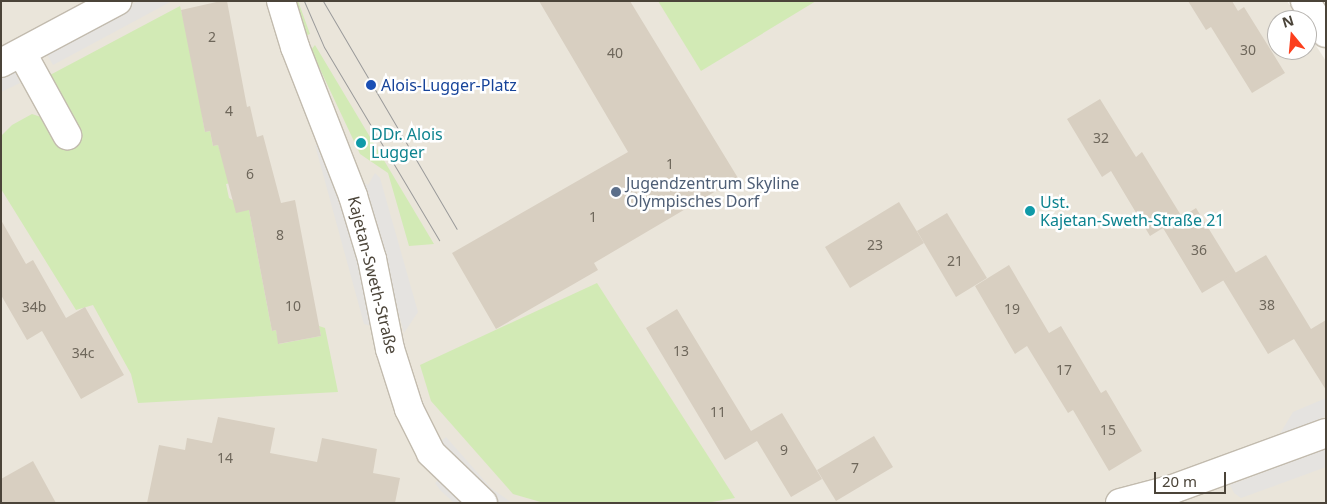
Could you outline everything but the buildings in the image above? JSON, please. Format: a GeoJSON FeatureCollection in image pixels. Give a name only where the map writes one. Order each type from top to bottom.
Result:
{"type":"FeatureCollection","features":[{"type":"Feature","properties":{"kind":"street"},"geometry":{"type":"LineString","coordinates":[[67,135],[12,58],[117,1]]}},
{"type":"Feature","properties":{"kind":"street","name":"Kajetan-Sweth-Straße"},"geometry":{"type":"LineString","coordinates":[[281,1],[295,47],[353,196],[372,259],[390,349],[409,409],[432,453],[483,503]]}},
{"type":"Feature","properties":{"kind":"street"},"geometry":{"type":"LineString","coordinates":[[1305,1],[1326,33]]}},
{"type":"Feature","properties":{"kind":"street"},"geometry":{"type":"LineString","coordinates":[[1120,503],[1173,489],[1326,433]]}},
{"type":"Feature","properties":{"kind":"shaded area"},"geometry":{"type":"Polygon","coordinates":[[[1,1],[1287,1],[1293,10],[1267,10],[1267,60],[1317,60],[1317,47],[1326,61],[1326,503],[1,503],[1,1]]]}},
{"type":"Feature","properties":{"kind":"shaded area"},"geometry":{"type":"Polygon","coordinates":[[[138,1],[172,1],[53,65],[45,51],[138,1]]]}},
{"type":"Feature","properties":{"kind":"shaded area"},"geometry":{"type":"Polygon","coordinates":[[[13,68],[20,83],[1,92],[1,74],[13,68]]]}},
{"type":"Feature","properties":{"kind":"shaded area"},"geometry":{"type":"Polygon","coordinates":[[[315,145],[331,148],[382,329],[364,324],[315,145]]]}},
{"type":"Feature","properties":{"kind":"shaded area"},"geometry":{"type":"Polygon","coordinates":[[[375,173],[380,178],[418,312],[404,333],[362,182],[368,185],[375,173]]]}},
{"type":"Feature","properties":{"kind":"shaded area"},"geometry":{"type":"Polygon","coordinates":[[[1326,398],[1326,416],[1278,437],[1293,412],[1326,398]]]}},
{"type":"Feature","properties":{"kind":"shaded area"},"geometry":{"type":"Polygon","coordinates":[[[446,437],[491,488],[512,503],[500,503],[484,490],[439,443],[446,437]]]}},
{"type":"Feature","properties":{"kind":"shaded area"},"geometry":{"type":"Polygon","coordinates":[[[1326,449],[1326,467],[1241,498],[1234,493],[1230,485],[1326,449]]]}},
{"type":"Feature","properties":{"kind":"shaded area"},"geometry":{"type":"Polygon","coordinates":[[[440,478],[466,503],[454,503],[440,490],[435,483],[440,478]]]}},
{"type":"Feature","properties":{"kind":"green space"},"geometry":{"type":"Polygon","coordinates":[[[289,1],[298,1],[310,34],[300,38],[289,1]]]}},
{"type":"Feature","properties":{"kind":"green space"},"geometry":{"type":"Polygon","coordinates":[[[658,1],[816,1],[701,71],[658,1]]]}},
{"type":"Feature","properties":{"kind":"green space"},"geometry":{"type":"Polygon","coordinates":[[[180,6],[207,115],[202,116],[205,132],[210,131],[213,146],[218,145],[231,183],[226,184],[229,198],[249,210],[272,331],[276,330],[279,344],[321,336],[319,326],[325,328],[338,392],[138,403],[131,374],[93,305],[76,310],[1,189],[1,136],[12,125],[32,114],[41,117],[56,145],[81,130],[50,75],[180,6]]]}},
{"type":"Feature","properties":{"kind":"green space"},"geometry":{"type":"Polygon","coordinates":[[[315,45],[434,244],[409,246],[388,173],[360,154],[311,50],[315,45]]]}},
{"type":"Feature","properties":{"kind":"green space"},"geometry":{"type":"Polygon","coordinates":[[[597,283],[735,498],[706,503],[544,503],[513,494],[431,401],[420,365],[597,283]]]}},
{"type":"Feature","properties":{"kind":"tram line"},"geometry":{"type":"LineString","coordinates":[[304,1],[324,47],[439,240]]}},
{"type":"Feature","properties":{"kind":"tram line"},"geometry":{"type":"LineString","coordinates":[[323,1],[457,229]]}},
{"type":"Feature","properties":{"kind":"place","name":"Alois-Lugger-Platz"},"geometry":{"type":"Point","coordinates":[371,85]}},
{"type":"Feature","properties":{"kind":"place","name":"DDr. Alois Lugger"},"geometry":{"type":"Point","coordinates":[361,143]}},
{"type":"Feature","properties":{"kind":"place","name":"Jugendzentrum Skyline Olympisches Dorf"},"geometry":{"type":"Point","coordinates":[616,192]}},
{"type":"Feature","properties":{"kind":"place","name":"Ust. Kajetan-Sweth-Straße 21"},"geometry":{"type":"Point","coordinates":[1030,211]}}]}
